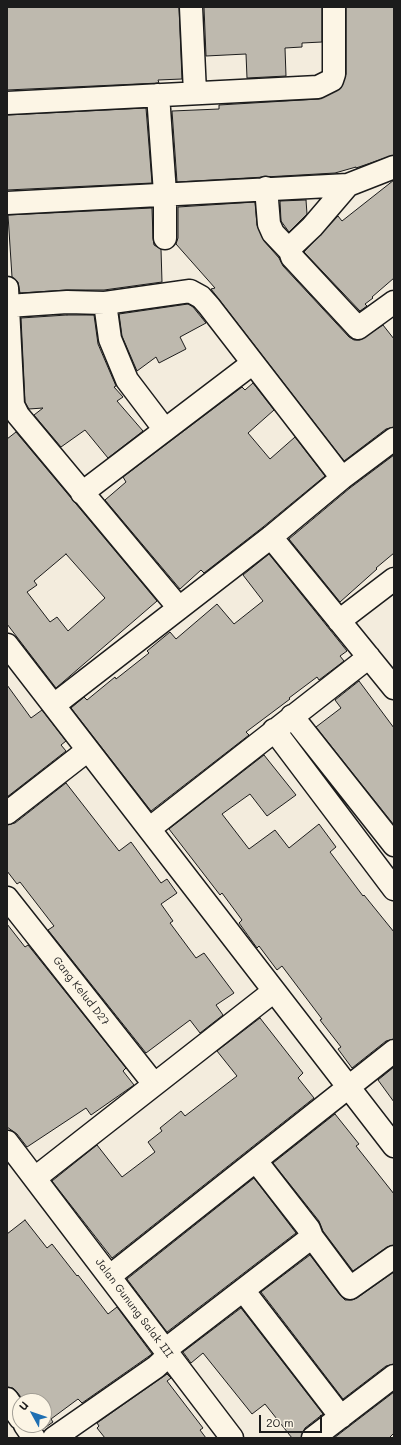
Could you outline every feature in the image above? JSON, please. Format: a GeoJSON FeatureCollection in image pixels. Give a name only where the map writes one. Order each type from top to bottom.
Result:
{"type":"FeatureCollection","features":[{"type":"Feature","properties":{"kind":"street"},"geometry":{"type":"LineString","coordinates":[[191,7],[195,93]]}},
{"type":"Feature","properties":{"kind":"street"},"geometry":{"type":"LineString","coordinates":[[7,103],[318,87],[332,80],[334,74],[334,7]]}},
{"type":"Feature","properties":{"kind":"street"},"geometry":{"type":"LineString","coordinates":[[158,95],[165,193],[165,238]]}},
{"type":"Feature","properties":{"kind":"street"},"geometry":{"type":"LineString","coordinates":[[7,203],[165,193],[348,185],[394,167]]}},
{"type":"Feature","properties":{"kind":"street"},"geometry":{"type":"LineString","coordinates":[[290,251],[293,245],[312,227],[348,185]]}},
{"type":"Feature","properties":{"kind":"street"},"geometry":{"type":"LineString","coordinates":[[266,188],[269,224],[273,233],[290,251],[292,257],[358,328],[394,302]]}},
{"type":"Feature","properties":{"kind":"street"},"geometry":{"type":"LineString","coordinates":[[180,608],[18,415],[13,405],[7,297],[67,302],[105,303],[190,291],[200,297],[209,306],[342,478]]}},
{"type":"Feature","properties":{"kind":"street"},"geometry":{"type":"LineString","coordinates":[[105,303],[110,339],[127,380],[165,430]]}},
{"type":"Feature","properties":{"kind":"street"},"geometry":{"type":"LineString","coordinates":[[82,492],[253,363]]}},
{"type":"Feature","properties":{"kind":"street"},"geometry":{"type":"LineString","coordinates":[[54,705],[271,537],[342,478],[394,439]]}},
{"type":"Feature","properties":{"kind":"street"},"geometry":{"type":"LineString","coordinates":[[271,537],[369,657],[391,679]]}},
{"type":"Feature","properties":{"kind":"street"},"geometry":{"type":"LineString","coordinates":[[339,621],[394,579]]}},
{"type":"Feature","properties":{"kind":"street"},"geometry":{"type":"LineString","coordinates":[[7,644],[394,1146]]}},
{"type":"Feature","properties":{"kind":"street"},"geometry":{"type":"LineString","coordinates":[[149,829],[369,657]]}},
{"type":"Feature","properties":{"kind":"street"},"geometry":{"type":"LineString","coordinates":[[292,716],[394,845]]}},
{"type":"Feature","properties":{"kind":"street"},"geometry":{"type":"LineString","coordinates":[[274,730],[394,889]]}},
{"type":"Feature","properties":{"kind":"street"},"geometry":{"type":"LineString","coordinates":[[7,813],[88,750]]}},
{"type":"Feature","properties":{"kind":"street","name":"Gang Kelud D27"},"geometry":{"type":"LineString","coordinates":[[7,898],[154,1084]]}},
{"type":"Feature","properties":{"kind":"street"},"geometry":{"type":"LineString","coordinates":[[35,1178],[274,991]]}},
{"type":"Feature","properties":{"kind":"street"},"geometry":{"type":"LineString","coordinates":[[110,1276],[394,1051]]}},
{"type":"Feature","properties":{"kind":"street","name":"Jalan Gunung Salak III"},"geometry":{"type":"LineString","coordinates":[[7,1143],[110,1276],[232,1438]]}},
{"type":"Feature","properties":{"kind":"street"},"geometry":{"type":"LineString","coordinates":[[256,1161],[283,1198],[309,1229],[312,1237],[350,1288],[394,1257]]}},
{"type":"Feature","properties":{"kind":"street"},"geometry":{"type":"LineString","coordinates":[[54,1438],[156,1367],[167,1352],[243,1290],[312,1237]]}},
{"type":"Feature","properties":{"kind":"street"},"geometry":{"type":"LineString","coordinates":[[243,1290],[341,1417]]}},
{"type":"Feature","properties":{"kind":"street"},"geometry":{"type":"LineString","coordinates":[[313,1438],[394,1376]]}},
{"type":"Feature","properties":{"kind":"building"},"geometry":{"type":"Polygon","coordinates":[[[7,7],[179,7],[182,79],[158,80],[159,83],[7,90],[7,7]]]}},
{"type":"Feature","properties":{"kind":"building"},"geometry":{"type":"Polygon","coordinates":[[[204,7],[322,7],[322,42],[302,43],[302,47],[285,48],[286,76],[247,78],[246,54],[206,56],[204,7]]]}},
{"type":"Feature","properties":{"kind":"building"},"geometry":{"type":"Polygon","coordinates":[[[346,7],[394,7],[394,155],[356,168],[335,173],[177,182],[172,111],[219,109],[219,105],[319,99],[341,88],[346,74],[346,7]]]}},
{"type":"Feature","properties":{"kind":"building"},"geometry":{"type":"Polygon","coordinates":[[[146,108],[152,183],[7,190],[7,115],[146,108]]]}},
{"type":"Feature","properties":{"kind":"building"},"geometry":{"type":"Polygon","coordinates":[[[394,180],[394,278],[372,297],[373,298],[365,304],[367,306],[360,311],[304,252],[338,216],[342,221],[394,180]]]}},
{"type":"Feature","properties":{"kind":"building"},"geometry":{"type":"Polygon","coordinates":[[[306,200],[307,214],[289,232],[281,221],[280,201],[306,200]]]}},
{"type":"Feature","properties":{"kind":"building"},"geometry":{"type":"Polygon","coordinates":[[[255,202],[257,225],[264,241],[279,258],[283,266],[349,337],[354,340],[360,340],[383,325],[394,339],[394,427],[386,429],[344,461],[211,289],[215,288],[176,244],[178,238],[178,207],[255,202]]]}},
{"type":"Feature","properties":{"kind":"building"},"geometry":{"type":"Polygon","coordinates":[[[152,208],[154,245],[161,249],[162,282],[104,290],[67,290],[20,293],[18,282],[12,277],[8,215],[152,208]]]}},
{"type":"Feature","properties":{"kind":"building"},"geometry":{"type":"Polygon","coordinates":[[[188,304],[193,307],[206,323],[180,337],[186,349],[159,363],[156,357],[137,371],[122,336],[119,314],[188,304]]]}},
{"type":"Feature","properties":{"kind":"building"},"geometry":{"type":"Polygon","coordinates":[[[94,315],[98,344],[116,386],[114,387],[123,397],[117,401],[143,431],[108,458],[85,430],[61,447],[34,415],[43,408],[29,409],[25,402],[21,318],[94,315]]]}},
{"type":"Feature","properties":{"kind":"building"},"geometry":{"type":"Polygon","coordinates":[[[253,383],[274,410],[248,433],[270,459],[295,437],[325,476],[204,573],[201,570],[180,589],[105,500],[126,482],[123,477],[242,387],[245,390],[253,383]]]}},
{"type":"Feature","properties":{"kind":"building"},"geometry":{"type":"Polygon","coordinates":[[[16,432],[157,601],[56,688],[7,624],[7,439],[16,432]],[[66,554],[34,581],[37,585],[27,592],[50,622],[57,617],[68,631],[105,598],[66,554]]]}},
{"type":"Feature","properties":{"kind":"building"},"geometry":{"type":"Polygon","coordinates":[[[394,455],[394,553],[340,602],[289,539],[350,488],[394,455]]]}},
{"type":"Feature","properties":{"kind":"building"},"geometry":{"type":"Polygon","coordinates":[[[269,554],[347,651],[340,656],[344,661],[319,680],[317,677],[289,698],[290,699],[246,732],[249,735],[151,811],[71,708],[84,697],[87,700],[115,677],[116,679],[149,653],[147,651],[170,632],[176,639],[217,604],[234,624],[263,601],[243,575],[269,554]]]}},
{"type":"Feature","properties":{"kind":"building"},"geometry":{"type":"Polygon","coordinates":[[[359,681],[394,728],[394,825],[316,727],[341,708],[335,700],[359,681]]]}},
{"type":"Feature","properties":{"kind":"building"},"geometry":{"type":"Polygon","coordinates":[[[7,685],[31,718],[42,710],[66,741],[61,745],[66,751],[7,797],[7,685]]]}},
{"type":"Feature","properties":{"kind":"building"},"geometry":{"type":"Polygon","coordinates":[[[264,755],[296,795],[267,816],[250,794],[222,814],[249,849],[275,830],[289,848],[319,824],[336,847],[330,852],[363,896],[364,895],[394,932],[394,1039],[386,1041],[352,1068],[338,1049],[341,1047],[320,1020],[322,1019],[282,966],[277,970],[259,946],[257,948],[239,923],[242,920],[222,893],[220,895],[169,829],[264,755]]]}},
{"type":"Feature","properties":{"kind":"building"},"geometry":{"type":"Polygon","coordinates":[[[66,783],[119,851],[131,842],[161,883],[167,879],[177,893],[161,904],[173,921],[170,923],[196,958],[204,953],[234,993],[216,1005],[223,1015],[200,1033],[190,1020],[146,1053],[48,930],[54,926],[20,882],[17,884],[7,871],[7,825],[15,823],[66,783]]]}},
{"type":"Feature","properties":{"kind":"building"},"geometry":{"type":"Polygon","coordinates":[[[7,924],[25,947],[28,945],[126,1068],[123,1071],[134,1085],[91,1115],[86,1108],[27,1147],[17,1134],[7,1127],[7,924]]]}},
{"type":"Feature","properties":{"kind":"building"},"geometry":{"type":"Polygon","coordinates":[[[260,1018],[303,1073],[298,1078],[314,1098],[112,1258],[52,1181],[97,1145],[122,1177],[155,1152],[148,1142],[162,1131],[160,1128],[181,1111],[185,1116],[237,1076],[217,1051],[260,1018]]]}},
{"type":"Feature","properties":{"kind":"building"},"geometry":{"type":"Polygon","coordinates":[[[394,1067],[394,1102],[378,1080],[394,1067]]]}},
{"type":"Feature","properties":{"kind":"building"},"geometry":{"type":"Polygon","coordinates":[[[335,1114],[359,1144],[356,1146],[394,1194],[394,1245],[387,1247],[353,1271],[323,1231],[319,1221],[273,1163],[335,1114]]]}},
{"type":"Feature","properties":{"kind":"building"},"geometry":{"type":"Polygon","coordinates":[[[254,1178],[296,1233],[167,1332],[127,1279],[254,1178]]]}},
{"type":"Feature","properties":{"kind":"building"},"geometry":{"type":"Polygon","coordinates":[[[25,1220],[47,1248],[52,1244],[108,1314],[117,1307],[152,1354],[82,1403],[78,1399],[52,1418],[52,1393],[18,1393],[13,1388],[7,1387],[7,1234],[25,1220]]]}},
{"type":"Feature","properties":{"kind":"building"},"geometry":{"type":"Polygon","coordinates":[[[310,1255],[345,1300],[357,1298],[394,1272],[394,1364],[386,1366],[343,1399],[261,1292],[310,1255]]]}},
{"type":"Feature","properties":{"kind":"building"},"geometry":{"type":"Polygon","coordinates":[[[241,1308],[323,1414],[305,1428],[301,1438],[292,1438],[265,1404],[252,1414],[203,1353],[191,1363],[183,1352],[241,1308]]]}},
{"type":"Feature","properties":{"kind":"building"},"geometry":{"type":"Polygon","coordinates":[[[167,1374],[171,1378],[167,1381],[203,1428],[200,1430],[206,1438],[105,1438],[97,1428],[99,1426],[97,1423],[167,1374]]]}},
{"type":"Feature","properties":{"kind":"building"},"geometry":{"type":"Polygon","coordinates":[[[394,1392],[394,1433],[389,1438],[334,1438],[394,1392]]]}}]}
